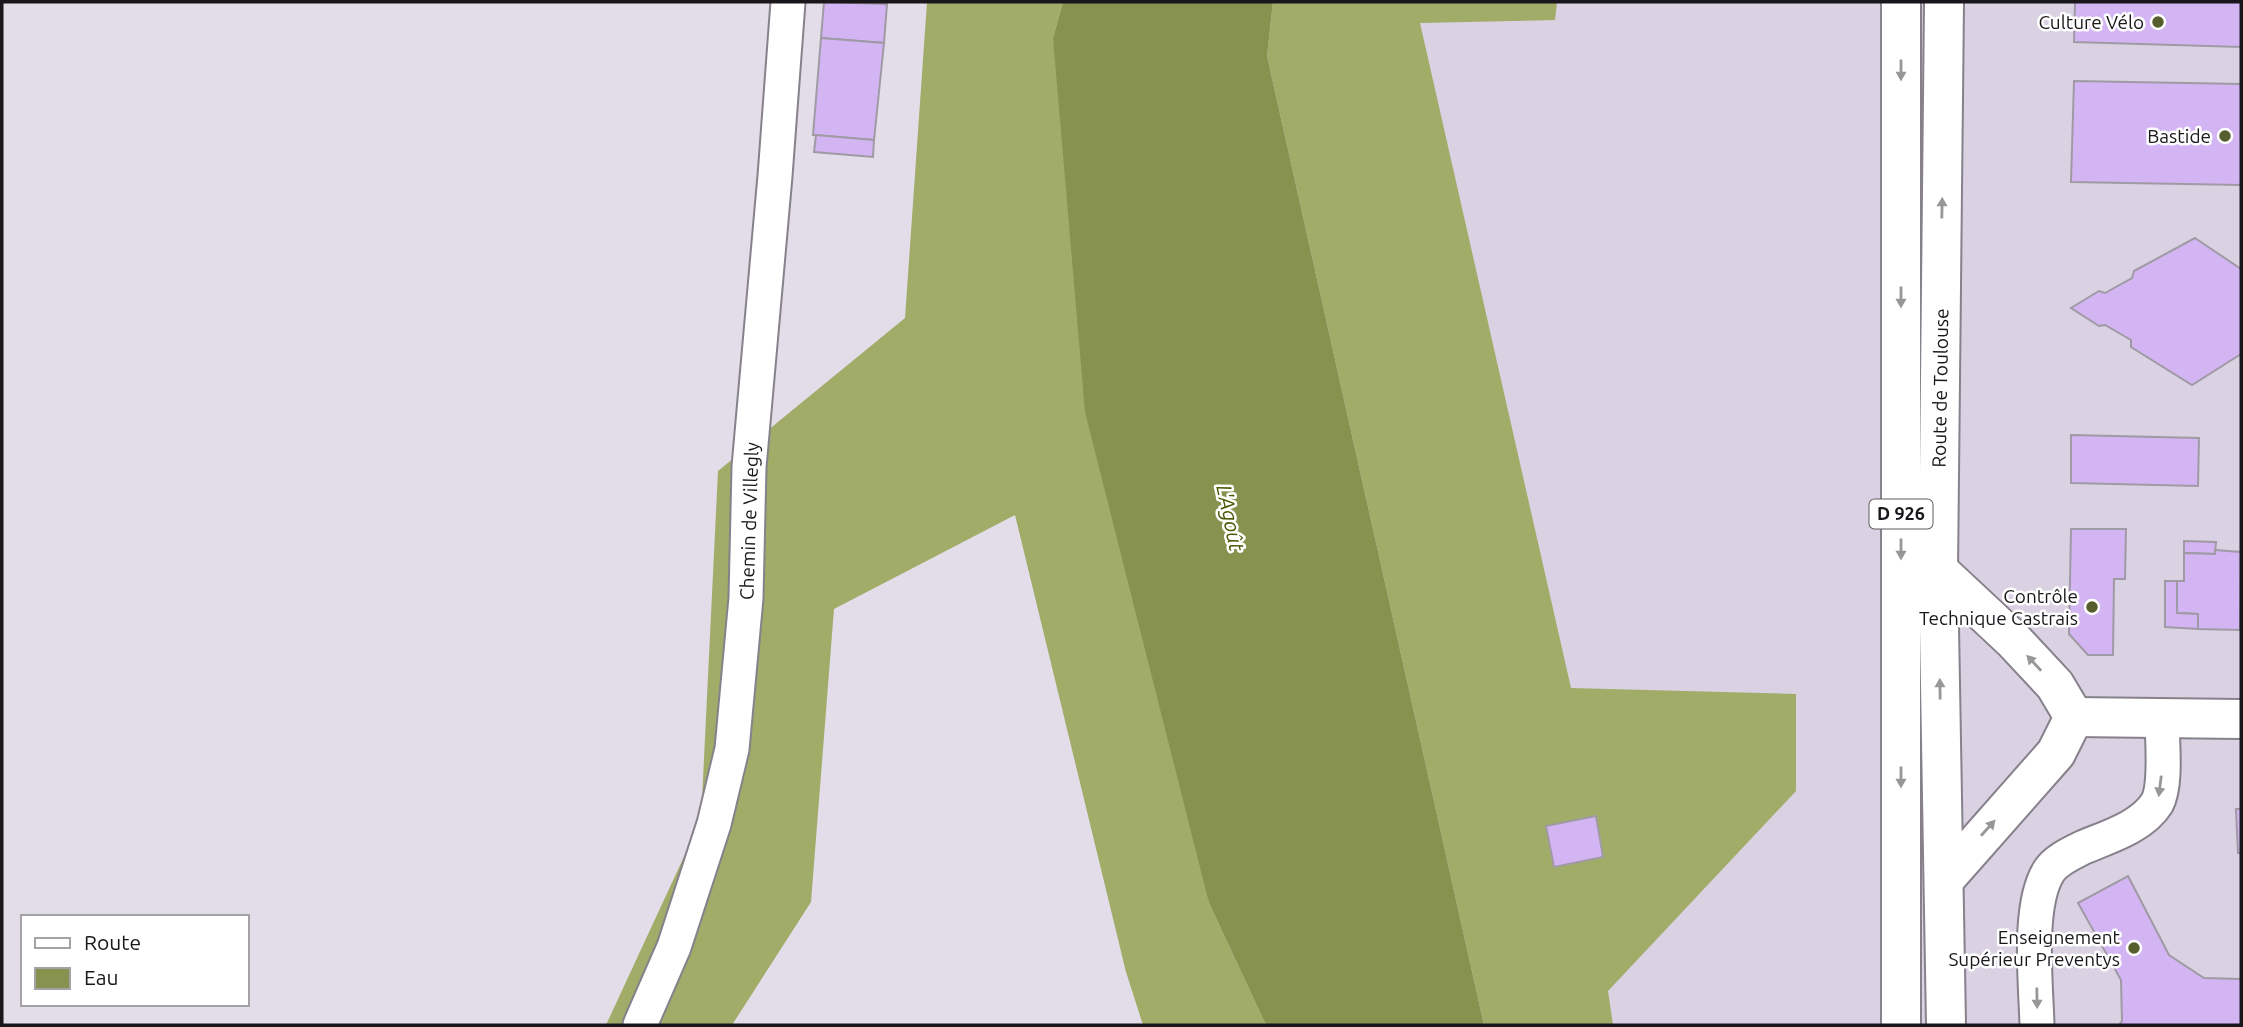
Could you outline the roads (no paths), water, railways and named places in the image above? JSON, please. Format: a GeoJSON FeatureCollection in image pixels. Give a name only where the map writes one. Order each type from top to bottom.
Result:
{"type":"FeatureCollection","features":[{"type":"Feature","properties":{"kind":"main road","name":"Route de Toulouse"},"geometry":{"type":"LineString","coordinates":[[1901,2],[1901,1025]]}},
{"type":"Feature","properties":{"kind":"main road","name":"Route de Toulouse"},"geometry":{"type":"LineString","coordinates":[[1944,2],[1938,570],[1946,1025]]}},
{"type":"Feature","properties":{"kind":"main road"},"geometry":{"type":"LineString","coordinates":[[1938,570],[2013,640],[2047,676],[2074,718]]}},
{"type":"Feature","properties":{"kind":"main road"},"geometry":{"type":"LineString","coordinates":[[2074,718],[2241,719]]}},
{"type":"Feature","properties":{"kind":"main road"},"geometry":{"type":"LineString","coordinates":[[1944,880],[2056,754],[2074,718]]}},
{"type":"Feature","properties":{"kind":"street","name":"Chemin de Villegly"},"geometry":{"type":"LineString","coordinates":[[640,1025],[660,985],[674,947],[714,824],[732,749],[746,598],[749,467],[788,2]]}},
{"type":"Feature","properties":{"kind":"street"},"geometry":{"type":"LineString","coordinates":[[2037,1025],[2035,932],[2043,882],[2050,868],[2069,854],[2132,825],[2148,814],[2158,802],[2162,788],[2162,718]]}},
{"type":"Feature","properties":{"kind":"water","name":"L'Agoût"},"geometry":{"type":"Polygon","coordinates":[[[1063,2],[1273,2],[1267,56],[1484,1025],[1266,1025],[1209,903],[1085,412],[1053,38],[1063,2]]]}},
{"type":"Feature","properties":{"kind":"place","name":"Culture Vélo"},"geometry":{"type":"Point","coordinates":[2158,22]}},
{"type":"Feature","properties":{"kind":"place","name":"Bastide"},"geometry":{"type":"Point","coordinates":[2225,136]}},
{"type":"Feature","properties":{"kind":"place","name":"Contrôle Technique Castrais"},"geometry":{"type":"Point","coordinates":[2092,607]}},
{"type":"Feature","properties":{"kind":"place","name":"Enseignement Supérieur Preventys"},"geometry":{"type":"Point","coordinates":[2134,948]}}]}
